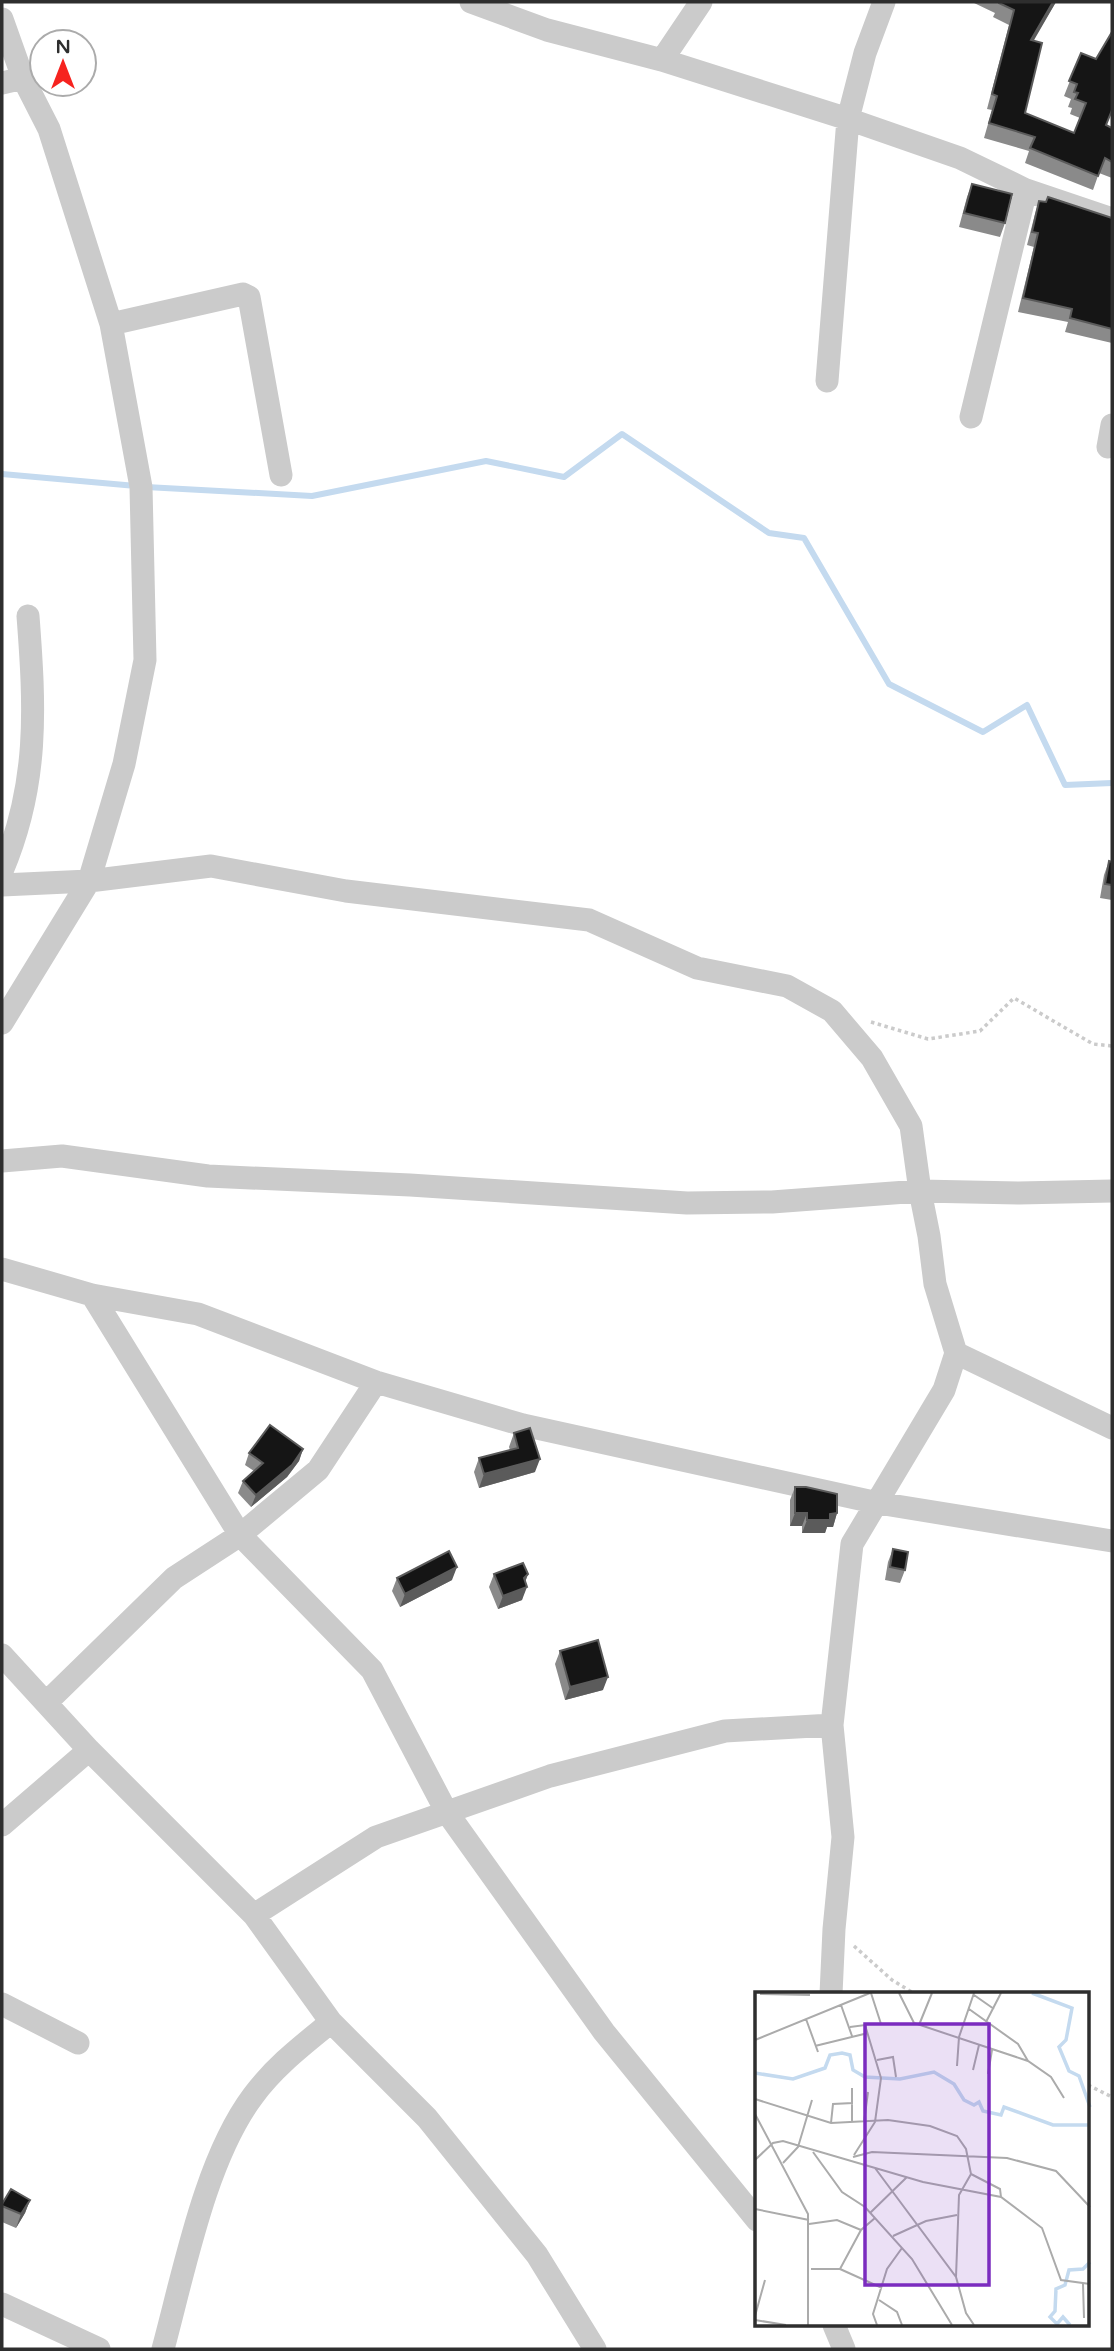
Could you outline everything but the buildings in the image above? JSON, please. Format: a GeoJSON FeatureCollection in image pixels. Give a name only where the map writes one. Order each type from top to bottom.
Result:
{"type":"FeatureCollection","features":[{"type":"Feature","properties":{"kind":"street"},"geometry":{"type":"LineString","coordinates":[[662,60],[701,2]]}},
{"type":"Feature","properties":{"kind":"street"},"geometry":{"type":"LineString","coordinates":[[827,381],[848,119],[865,53],[884,2]]}},
{"type":"Feature","properties":{"kind":"street"},"geometry":{"type":"LineString","coordinates":[[480,4],[547,30],[662,60],[848,119],[960,158],[1026,190],[1112,219]]}},
{"type":"Feature","properties":{"kind":"street"},"geometry":{"type":"LineString","coordinates":[[2,19],[13,80],[49,129],[111,324],[141,487],[145,660],[124,764],[89,881],[2,1023]]}},
{"type":"Feature","properties":{"kind":"street"},"geometry":{"type":"LineString","coordinates":[[971,417],[1026,190]]}},
{"type":"Feature","properties":{"kind":"street"},"geometry":{"type":"LineString","coordinates":[[111,324],[243,294],[249,297],[281,475]]}},
{"type":"Feature","properties":{"kind":"street"},"geometry":{"type":"LineString","coordinates":[[2,871],[16,838],[25,803],[33,746],[34,697],[28,616]]}},
{"type":"Feature","properties":{"kind":"street"},"geometry":{"type":"LineString","coordinates":[[2,885],[89,881],[211,866],[346,891],[589,920],[697,968],[787,986],[832,1011],[872,1058],[911,1126],[934,1284],[956,1353],[944,1390],[852,1544],[832,1725],[843,1837],[831,1992]]}},
{"type":"Feature","properties":{"kind":"street"},"geometry":{"type":"LineString","coordinates":[[2,1160],[62,1156],[208,1176],[410,1185],[687,1203],[772,1202],[920,1191],[1112,1191]]}},
{"type":"Feature","properties":{"kind":"street"},"geometry":{"type":"LineString","coordinates":[[2,1269],[92,1295],[198,1314],[376,1382],[523,1424],[878,1503],[1112,1541]]}},
{"type":"Feature","properties":{"kind":"street"},"geometry":{"type":"LineString","coordinates":[[92,1295],[240,1535],[372,1670],[446,1811],[604,2032],[755,2218]]}},
{"type":"Feature","properties":{"kind":"street"},"geometry":{"type":"LineString","coordinates":[[956,1353],[1112,1428]]}},
{"type":"Feature","properties":{"kind":"street"},"geometry":{"type":"LineString","coordinates":[[47,1702],[174,1578],[240,1535],[318,1471],[376,1382]]}},
{"type":"Feature","properties":{"kind":"street"},"geometry":{"type":"LineString","coordinates":[[2,1654],[89,1750],[254,1915],[331,2022],[427,2118],[537,2255],[595,2349]]}},
{"type":"Feature","properties":{"kind":"street"},"geometry":{"type":"LineString","coordinates":[[254,1915],[376,1837],[550,1776],[725,1731],[832,1725]]}},
{"type":"Feature","properties":{"kind":"street"},"geometry":{"type":"LineString","coordinates":[[2,1825],[89,1750]]}},
{"type":"Feature","properties":{"kind":"street"},"geometry":{"type":"LineString","coordinates":[[2,2004],[78,2043]]}},
{"type":"Feature","properties":{"kind":"street"},"geometry":{"type":"LineString","coordinates":[[163,2349],[201,2211],[228,2135],[253,2096],[281,2063],[331,2022]]}},
{"type":"Feature","properties":{"kind":"street"},"geometry":{"type":"LineString","coordinates":[[2,2304],[99,2349]]}},
{"type":"Feature","properties":{"kind":"street"},"geometry":{"type":"LineString","coordinates":[[834,2326],[844,2349]]}},
{"type":"Feature","properties":{"kind":"path"},"geometry":{"type":"LineString","coordinates":[[868,1021],[928,1039],[980,1031],[1014,998],[1093,1044],[1112,1046]]}},
{"type":"Feature","properties":{"kind":"path"},"geometry":{"type":"LineString","coordinates":[[834,1929],[892,1980],[912,1992]]}},
{"type":"Feature","properties":{"kind":"path"},"geometry":{"type":"LineString","coordinates":[[1090,2086],[1112,2097]]}},
{"type":"Feature","properties":{"kind":"waterway"},"geometry":{"type":"LineString","coordinates":[[146,487],[312,496],[486,461],[564,477],[622,434],[769,533],[804,538],[889,684],[983,732],[1027,705],[1065,785],[1112,783]]}},
{"type":"Feature","properties":{"kind":"waterway"},"geometry":{"type":"LineString","coordinates":[[2,474],[136,486]]}}]}
